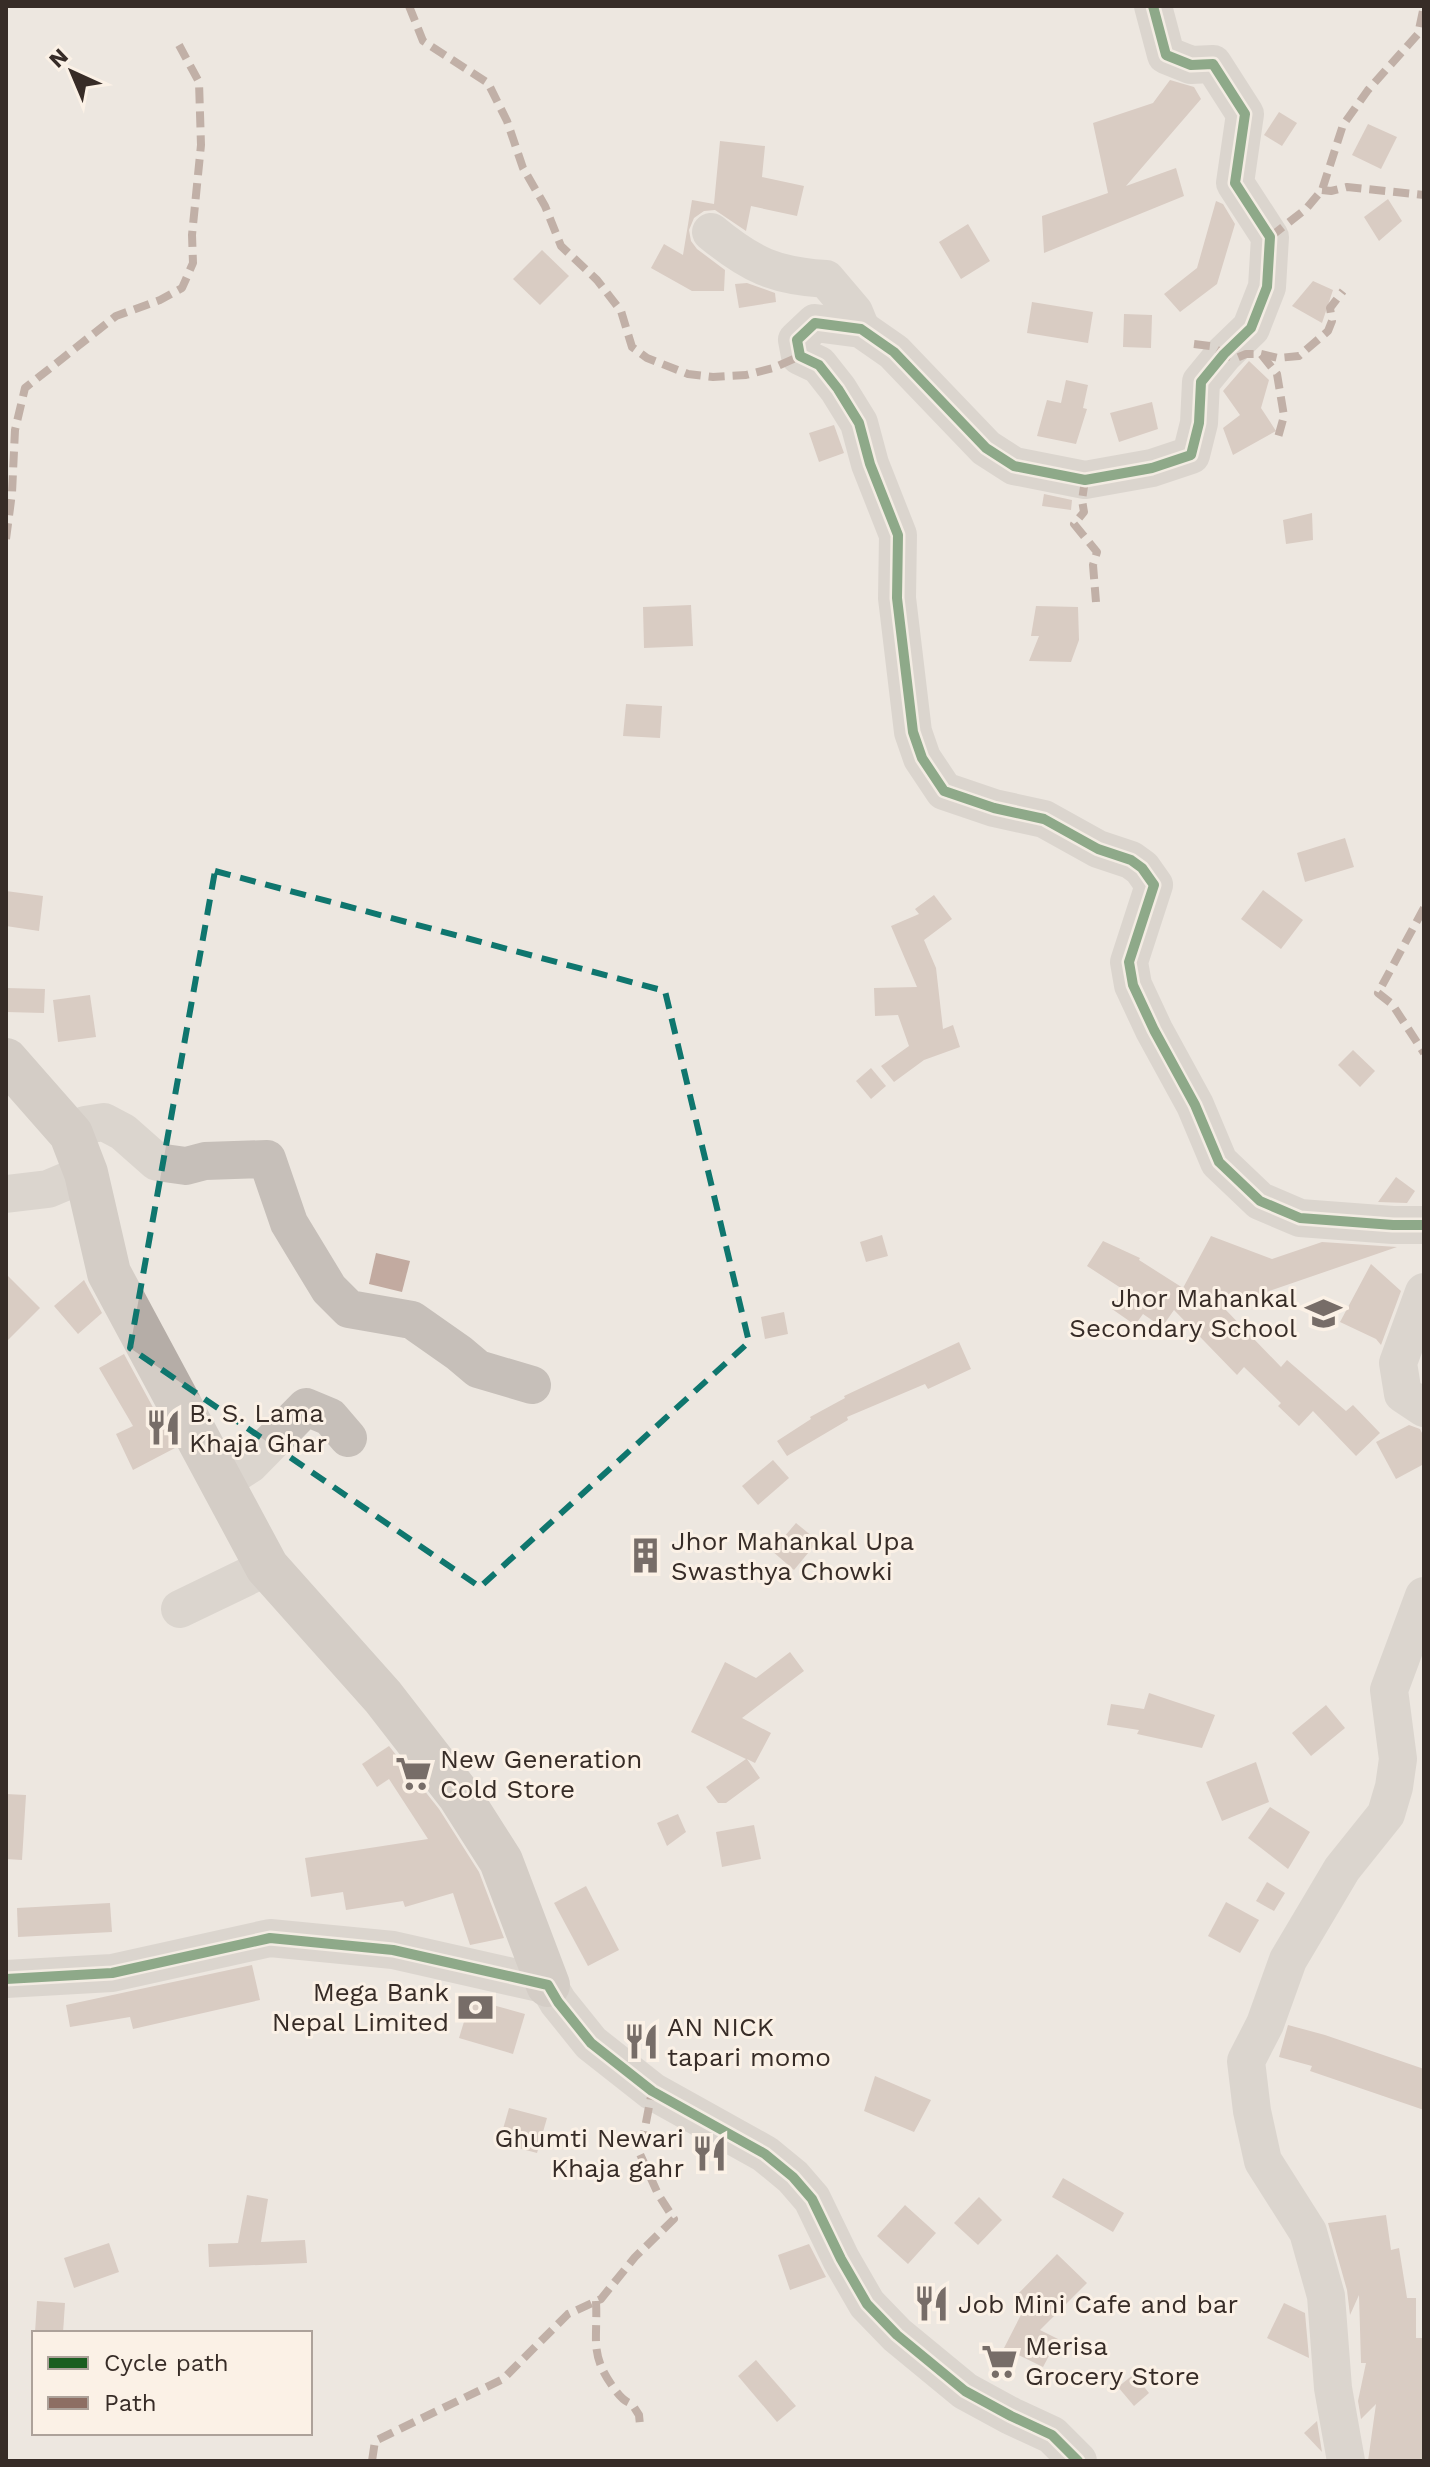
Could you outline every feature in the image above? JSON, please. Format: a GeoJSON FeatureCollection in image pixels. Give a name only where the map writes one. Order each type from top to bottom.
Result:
{"type":"FeatureCollection","features":[{"type":"Feature","properties":{"kind":"main road"},"geometry":{"type":"LineString","coordinates":[[6,1060],[79,1154],[109,1273],[267,1567],[383,1697],[459,1795],[501,1861],[548,1985]]}},
{"type":"Feature","properties":{"kind":"street"},"geometry":{"type":"LineString","coordinates":[[1153,6],[1166,55],[1191,65],[1213,64],[1245,114],[1235,183],[1270,237],[1267,287],[1251,328],[1201,382],[1199,423],[1191,455],[1152,468],[1085,480],[1014,466],[986,448],[894,352],[861,329],[815,323],[797,340],[800,356],[819,365],[859,423],[870,464],[898,535],[897,598],[913,732],[922,758],[944,791],[994,808],[1044,819],[1098,849],[1131,860],[1142,868],[1154,885],[1129,962],[1133,985],[1195,1105],[1219,1162],[1260,1201],[1300,1218],[1424,1225]]}},
{"type":"Feature","properties":{"kind":"street"},"geometry":{"type":"LineString","coordinates":[[711,232],[759,266],[794,277],[826,279],[854,312],[861,329]]}},
{"type":"Feature","properties":{"kind":"street"},"geometry":{"type":"LineString","coordinates":[[6,1194],[48,1189],[79,1154],[85,1125],[104,1122],[123,1132],[157,1162],[186,1166],[205,1161],[267,1159],[289,1223],[329,1289],[349,1309],[412,1320],[478,1369],[532,1385]]}},
{"type":"Feature","properties":{"kind":"street"},"geometry":{"type":"LineString","coordinates":[[1424,1292],[1398,1363],[1403,1394],[1424,1408]]}},
{"type":"Feature","properties":{"kind":"street"},"geometry":{"type":"LineString","coordinates":[[222,1482],[250,1464],[306,1407],[330,1417],[348,1438]]}},
{"type":"Feature","properties":{"kind":"street"},"geometry":{"type":"LineString","coordinates":[[180,1609],[267,1567]]}},
{"type":"Feature","properties":{"kind":"street"},"geometry":{"type":"LineString","coordinates":[[1346,2461],[1333,2388],[1326,2296],[1308,2232],[1263,2161],[1252,2111],[1246,2061],[1265,2024],[1288,1960],[1342,1869],[1386,1814],[1398,1759],[1389,1690],[1424,1596]]}},
{"type":"Feature","properties":{"kind":"street"},"geometry":{"type":"LineString","coordinates":[[6,1979],[112,1973],[270,1938],[393,1950],[548,1985],[591,2043],[652,2091],[765,2154],[793,2177],[812,2199],[867,2304],[897,2335],[965,2391],[1052,2435],[1078,2461]]}},
{"type":"Feature","properties":{"kind":"highlighted area"},"geometry":{"type":"Polygon","coordinates":[[[215,871],[665,991],[749,1342],[480,1587],[130,1348],[215,871]]]}},
{"type":"Feature","properties":{"kind":"building"},"geometry":{"type":"Polygon","coordinates":[[[1170,80],[1194,87],[1201,99],[1126,186],[1176,168],[1184,196],[1044,253],[1042,216],[1108,193],[1093,123],[1153,103],[1170,80]]]}},
{"type":"Feature","properties":{"kind":"building"},"geometry":{"type":"Polygon","coordinates":[[[1279,112],[1297,123],[1282,146],[1264,135],[1279,112]]]}},
{"type":"Feature","properties":{"kind":"building"},"geometry":{"type":"Polygon","coordinates":[[[1368,124],[1397,137],[1381,169],[1352,155],[1368,124]]]}},
{"type":"Feature","properties":{"kind":"building"},"geometry":{"type":"Polygon","coordinates":[[[720,141],[765,146],[762,177],[804,186],[797,216],[751,206],[746,231],[715,210],[704,211],[694,218],[689,230],[691,241],[725,270],[724,291],[692,291],[651,268],[664,244],[683,255],[692,200],[714,204],[720,141]]]}},
{"type":"Feature","properties":{"kind":"building"},"geometry":{"type":"Polygon","coordinates":[[[1388,199],[1402,221],[1379,241],[1364,217],[1388,199]]]}},
{"type":"Feature","properties":{"kind":"building"},"geometry":{"type":"Polygon","coordinates":[[[1216,201],[1223,204],[1235,224],[1217,284],[1180,312],[1164,294],[1197,268],[1216,201]]]}},
{"type":"Feature","properties":{"kind":"building"},"geometry":{"type":"Polygon","coordinates":[[[968,224],[990,261],[961,279],[939,242],[968,224]]]}},
{"type":"Feature","properties":{"kind":"building"},"geometry":{"type":"Polygon","coordinates":[[[542,250],[569,276],[540,305],[513,279],[542,250]]]}},
{"type":"Feature","properties":{"kind":"building"},"geometry":{"type":"Polygon","coordinates":[[[1313,281],[1333,290],[1322,323],[1292,306],[1313,281]]]}},
{"type":"Feature","properties":{"kind":"building"},"geometry":{"type":"Polygon","coordinates":[[[747,283],[775,293],[776,302],[739,308],[735,284],[747,283]]]}},
{"type":"Feature","properties":{"kind":"building"},"geometry":{"type":"Polygon","coordinates":[[[1032,302],[1093,312],[1088,343],[1027,333],[1032,302]]]}},
{"type":"Feature","properties":{"kind":"building"},"geometry":{"type":"Polygon","coordinates":[[[1124,314],[1152,315],[1151,348],[1123,347],[1124,314]]]}},
{"type":"Feature","properties":{"kind":"building"},"geometry":{"type":"Polygon","coordinates":[[[1249,361],[1269,380],[1261,408],[1276,431],[1233,455],[1223,428],[1240,415],[1223,391],[1249,361]]]}},
{"type":"Feature","properties":{"kind":"building"},"geometry":{"type":"Polygon","coordinates":[[[1066,380],[1088,385],[1083,408],[1087,409],[1076,444],[1037,436],[1047,400],[1061,403],[1066,380]]]}},
{"type":"Feature","properties":{"kind":"building"},"geometry":{"type":"Polygon","coordinates":[[[1152,402],[1158,429],[1119,442],[1110,413],[1152,402]]]}},
{"type":"Feature","properties":{"kind":"building"},"geometry":{"type":"Polygon","coordinates":[[[834,425],[844,453],[819,462],[809,433],[834,425]]]}},
{"type":"Feature","properties":{"kind":"building"},"geometry":{"type":"Polygon","coordinates":[[[1044,494],[1072,500],[1071,510],[1042,506],[1044,494]]]}},
{"type":"Feature","properties":{"kind":"building"},"geometry":{"type":"Polygon","coordinates":[[[1312,513],[1313,540],[1286,544],[1283,520],[1312,513]]]}},
{"type":"Feature","properties":{"kind":"building"},"geometry":{"type":"Polygon","coordinates":[[[691,605],[693,646],[644,648],[643,607],[691,605]]]}},
{"type":"Feature","properties":{"kind":"building"},"geometry":{"type":"Polygon","coordinates":[[[1036,606],[1078,607],[1079,640],[1071,662],[1029,661],[1039,636],[1031,636],[1036,606]]]}},
{"type":"Feature","properties":{"kind":"building"},"geometry":{"type":"Polygon","coordinates":[[[626,704],[662,706],[660,738],[623,736],[626,704]]]}},
{"type":"Feature","properties":{"kind":"building"},"geometry":{"type":"Polygon","coordinates":[[[1345,838],[1354,867],[1305,882],[1297,853],[1345,838]]]}},
{"type":"Feature","properties":{"kind":"building"},"geometry":{"type":"Polygon","coordinates":[[[1263,890],[1303,920],[1281,949],[1241,919],[1263,890]]]}},
{"type":"Feature","properties":{"kind":"building"},"geometry":{"type":"Polygon","coordinates":[[[6,891],[43,896],[39,931],[6,926],[6,891]]]}},
{"type":"Feature","properties":{"kind":"building"},"geometry":{"type":"Polygon","coordinates":[[[934,895],[952,919],[924,940],[936,968],[943,1029],[953,1025],[960,1047],[924,1060],[894,1082],[881,1066],[909,1046],[898,1015],[875,1016],[874,988],[917,987],[891,926],[919,914],[915,909],[934,895]]]}},
{"type":"Feature","properties":{"kind":"building"},"geometry":{"type":"Polygon","coordinates":[[[6,988],[45,989],[44,1013],[6,1012],[6,988]]]}},
{"type":"Feature","properties":{"kind":"building"},"geometry":{"type":"Polygon","coordinates":[[[90,995],[96,1037],[58,1042],[53,1000],[90,995]]]}},
{"type":"Feature","properties":{"kind":"building"},"geometry":{"type":"Polygon","coordinates":[[[1353,1050],[1375,1071],[1360,1087],[1338,1065],[1353,1050]]]}},
{"type":"Feature","properties":{"kind":"building"},"geometry":{"type":"Polygon","coordinates":[[[871,1068],[886,1086],[871,1099],[856,1081],[871,1068]]]}},
{"type":"Feature","properties":{"kind":"building"},"geometry":{"type":"Polygon","coordinates":[[[1396,1177],[1415,1191],[1407,1203],[1378,1202],[1396,1177]]]}},
{"type":"Feature","properties":{"kind":"building"},"geometry":{"type":"Polygon","coordinates":[[[882,1235],[888,1256],[866,1262],[860,1242],[882,1235]]]}},
{"type":"Feature","properties":{"kind":"building"},"geometry":{"type":"Polygon","coordinates":[[[1211,1236],[1272,1259],[1322,1242],[1397,1247],[1223,1307],[1281,1367],[1287,1360],[1346,1411],[1353,1405],[1380,1433],[1356,1456],[1313,1411],[1299,1426],[1278,1406],[1281,1403],[1244,1367],[1237,1375],[1174,1310],[1162,1327],[1143,1314],[1135,1325],[1112,1309],[1124,1290],[1087,1266],[1103,1241],[1140,1258],[1183,1288],[1211,1236]]]}},
{"type":"Feature","properties":{"kind":"building"},"geometry":{"type":"Polygon","coordinates":[[[376,1253],[410,1261],[402,1292],[369,1284],[376,1253]]]}},
{"type":"Feature","properties":{"kind":"building"},"geometry":{"type":"Polygon","coordinates":[[[1371,1264],[1401,1291],[1381,1345],[1376,1339],[1340,1322],[1371,1264]]]}},
{"type":"Feature","properties":{"kind":"building"},"geometry":{"type":"Polygon","coordinates":[[[6,1274],[40,1308],[6,1342],[6,1274]]]}},
{"type":"Feature","properties":{"kind":"building"},"geometry":{"type":"Polygon","coordinates":[[[84,1280],[102,1313],[78,1334],[54,1306],[84,1280]]]}},
{"type":"Feature","properties":{"kind":"building"},"geometry":{"type":"Polygon","coordinates":[[[784,1312],[788,1334],[765,1339],[761,1317],[784,1312]]]}},
{"type":"Feature","properties":{"kind":"building"},"geometry":{"type":"Polygon","coordinates":[[[959,1342],[971,1369],[928,1389],[925,1384],[847,1417],[848,1420],[787,1456],[777,1441],[844,1396],[959,1342]]]}},
{"type":"Feature","properties":{"kind":"building"},"geometry":{"type":"Polygon","coordinates":[[[124,1354],[175,1448],[133,1470],[116,1434],[133,1426],[99,1368],[124,1354]]]}},
{"type":"Feature","properties":{"kind":"building"},"geometry":{"type":"Polygon","coordinates":[[[1409,1425],[1420,1429],[1424,1437],[1424,1464],[1396,1479],[1376,1442],[1409,1425]]]}},
{"type":"Feature","properties":{"kind":"building"},"geometry":{"type":"Polygon","coordinates":[[[773,1460],[789,1478],[758,1505],[742,1486],[773,1460]]]}},
{"type":"Feature","properties":{"kind":"building"},"geometry":{"type":"Polygon","coordinates":[[[796,1523],[818,1541],[794,1570],[772,1551],[796,1523]]]}},
{"type":"Feature","properties":{"kind":"building"},"geometry":{"type":"Polygon","coordinates":[[[790,1652],[804,1671],[742,1718],[771,1733],[755,1763],[747,1759],[760,1778],[726,1803],[718,1803],[706,1787],[746,1759],[691,1732],[725,1662],[756,1678],[790,1652]]]}},
{"type":"Feature","properties":{"kind":"building"},"geometry":{"type":"Polygon","coordinates":[[[1149,1693],[1215,1715],[1202,1748],[1137,1734],[1139,1730],[1107,1725],[1111,1704],[1144,1709],[1149,1693]]]}},
{"type":"Feature","properties":{"kind":"building"},"geometry":{"type":"Polygon","coordinates":[[[1326,1705],[1345,1728],[1311,1756],[1292,1733],[1326,1705]]]}},
{"type":"Feature","properties":{"kind":"building"},"geometry":{"type":"Polygon","coordinates":[[[389,1746],[439,1809],[479,1872],[504,1938],[470,1945],[453,1893],[405,1907],[403,1901],[346,1910],[343,1892],[311,1897],[305,1858],[428,1839],[389,1779],[377,1787],[362,1764],[389,1746]]]}},
{"type":"Feature","properties":{"kind":"building"},"geometry":{"type":"Polygon","coordinates":[[[1256,1762],[1269,1802],[1222,1821],[1206,1782],[1256,1762]]]}},
{"type":"Feature","properties":{"kind":"building"},"geometry":{"type":"Polygon","coordinates":[[[6,1794],[26,1795],[22,1860],[6,1859],[6,1794]]]}},
{"type":"Feature","properties":{"kind":"building"},"geometry":{"type":"Polygon","coordinates":[[[1270,1807],[1310,1832],[1288,1869],[1248,1838],[1270,1807]]]}},
{"type":"Feature","properties":{"kind":"building"},"geometry":{"type":"Polygon","coordinates":[[[678,1814],[686,1832],[667,1846],[657,1823],[678,1814]]]}},
{"type":"Feature","properties":{"kind":"building"},"geometry":{"type":"Polygon","coordinates":[[[754,1825],[761,1859],[722,1867],[716,1832],[754,1825]]]}},
{"type":"Feature","properties":{"kind":"building"},"geometry":{"type":"Polygon","coordinates":[[[1267,1882],[1285,1893],[1274,1911],[1256,1901],[1267,1882]]]}},
{"type":"Feature","properties":{"kind":"building"},"geometry":{"type":"Polygon","coordinates":[[[586,1886],[619,1950],[588,1966],[554,1903],[586,1886]]]}},
{"type":"Feature","properties":{"kind":"building"},"geometry":{"type":"Polygon","coordinates":[[[1226,1902],[1259,1920],[1240,1953],[1208,1936],[1226,1902]]]}},
{"type":"Feature","properties":{"kind":"building"},"geometry":{"type":"Polygon","coordinates":[[[110,1903],[112,1932],[18,1937],[17,1908],[110,1903]]]}},
{"type":"Feature","properties":{"kind":"building"},"geometry":{"type":"Polygon","coordinates":[[[252,1965],[260,2000],[133,2029],[130,2017],[70,2027],[66,2005],[252,1965]]]}},
{"type":"Feature","properties":{"kind":"building"},"geometry":{"type":"Polygon","coordinates":[[[471,1999],[525,2014],[513,2054],[459,2038],[471,1999]]]}},
{"type":"Feature","properties":{"kind":"building"},"geometry":{"type":"Polygon","coordinates":[[[1288,2025],[1424,2069],[1424,2110],[1310,2071],[1312,2066],[1279,2057],[1288,2025]]]}},
{"type":"Feature","properties":{"kind":"building"},"geometry":{"type":"Polygon","coordinates":[[[875,2076],[931,2100],[914,2132],[864,2111],[875,2076]]]}},
{"type":"Feature","properties":{"kind":"building"},"geometry":{"type":"Polygon","coordinates":[[[509,2108],[547,2118],[537,2153],[499,2143],[509,2108]]]}},
{"type":"Feature","properties":{"kind":"building"},"geometry":{"type":"Polygon","coordinates":[[[1063,2178],[1124,2213],[1113,2232],[1052,2197],[1063,2178]]]}},
{"type":"Feature","properties":{"kind":"building"},"geometry":{"type":"Polygon","coordinates":[[[247,2195],[268,2199],[261,2242],[305,2240],[307,2263],[209,2267],[208,2244],[238,2243],[247,2195]]]}},
{"type":"Feature","properties":{"kind":"building"},"geometry":{"type":"Polygon","coordinates":[[[979,2197],[1002,2220],[978,2245],[954,2223],[979,2197]]]}},
{"type":"Feature","properties":{"kind":"building"},"geometry":{"type":"Polygon","coordinates":[[[905,2205],[936,2233],[908,2264],[877,2236],[905,2205]]]}},
{"type":"Feature","properties":{"kind":"building"},"geometry":{"type":"Polygon","coordinates":[[[1386,2215],[1391,2250],[1399,2248],[1407,2298],[1416,2298],[1416,2338],[1424,2338],[1424,2461],[1368,2461],[1376,2404],[1361,2419],[1358,2401],[1366,2363],[1361,2363],[1359,2295],[1350,2315],[1347,2290],[1328,2223],[1386,2215]]]}},
{"type":"Feature","properties":{"kind":"building"},"geometry":{"type":"Polygon","coordinates":[[[109,2243],[119,2272],[74,2288],[64,2258],[109,2243]]]}},
{"type":"Feature","properties":{"kind":"building"},"geometry":{"type":"Polygon","coordinates":[[[809,2244],[826,2277],[790,2290],[778,2255],[809,2244]]]}},
{"type":"Feature","properties":{"kind":"building"},"geometry":{"type":"Polygon","coordinates":[[[1057,2254],[1087,2283],[1040,2330],[1058,2339],[1043,2367],[1004,2348],[1025,2307],[1015,2297],[1057,2254]]]}},
{"type":"Feature","properties":{"kind":"building"},"geometry":{"type":"Polygon","coordinates":[[[37,2301],[65,2303],[63,2331],[35,2331],[37,2301]]]}},
{"type":"Feature","properties":{"kind":"building"},"geometry":{"type":"Polygon","coordinates":[[[1284,2303],[1305,2313],[1309,2358],[1267,2338],[1284,2303]]]}},
{"type":"Feature","properties":{"kind":"building"},"geometry":{"type":"Polygon","coordinates":[[[756,2360],[796,2406],[777,2422],[738,2376],[756,2360]]]}},
{"type":"Feature","properties":{"kind":"building"},"geometry":{"type":"Polygon","coordinates":[[[1134,2374],[1149,2393],[1134,2406],[1118,2387],[1134,2374]]]}},
{"type":"Feature","properties":{"kind":"building"},"geometry":{"type":"Polygon","coordinates":[[[1317,2421],[1322,2452],[1304,2433],[1317,2421]]]}},
{"type":"Feature","properties":{"kind":"marked path"},"geometry":{"type":"LineString","coordinates":[[409,6],[423,41],[488,83],[507,121],[523,168],[545,206],[561,246],[597,280],[621,311],[632,347],[647,358],[688,374],[713,377],[746,375],[800,356]]}},
{"type":"Feature","properties":{"kind":"marked path"},"geometry":{"type":"LineString","coordinates":[[1270,237],[1306,209],[1322,190],[1343,125],[1368,90],[1418,34],[1424,6]]}},
{"type":"Feature","properties":{"kind":"marked path"},"geometry":{"type":"LineString","coordinates":[[6,539],[15,430],[25,388],[116,316],[160,300],[182,288],[193,263],[192,235],[201,145],[199,82],[179,45]]}},
{"type":"Feature","properties":{"kind":"marked path"},"geometry":{"type":"LineString","coordinates":[[1322,190],[1347,187],[1424,195]]}},
{"type":"Feature","properties":{"kind":"marked path"},"geometry":{"type":"LineString","coordinates":[[1261,354],[1278,358],[1299,356],[1328,331],[1332,321],[1330,308],[1343,291]]}},
{"type":"Feature","properties":{"kind":"marked path"},"geometry":{"type":"LineString","coordinates":[[1194,344],[1210,346],[1234,359],[1246,354],[1261,354],[1277,374],[1284,416],[1277,441]]}},
{"type":"Feature","properties":{"kind":"marked path"},"geometry":{"type":"LineString","coordinates":[[1085,480],[1084,512],[1074,524],[1097,552],[1093,565],[1096,602]]}},
{"type":"Feature","properties":{"kind":"marked path"},"geometry":{"type":"LineString","coordinates":[[1424,908],[1378,993],[1392,1004],[1424,1053]]}},
{"type":"Feature","properties":{"kind":"marked path"},"geometry":{"type":"LineString","coordinates":[[372,2461],[375,2441],[503,2379],[568,2314],[601,2299],[635,2257],[674,2219],[658,2194],[640,2154],[652,2091]]}},
{"type":"Feature","properties":{"kind":"marked path"},"geometry":{"type":"LineString","coordinates":[[596,2301],[596,2346],[600,2365],[617,2393],[632,2404],[639,2415],[640,2425]]}},
{"type":"Feature","properties":{"kind":"cycle path"},"geometry":{"type":"LineString","coordinates":[[1153,6],[1166,55],[1191,65],[1213,64],[1245,114],[1235,183],[1270,237],[1267,287],[1251,328],[1201,382],[1199,423],[1191,455],[1152,468],[1085,480],[1014,466],[986,448],[894,352],[861,329],[815,323],[797,340],[800,356],[819,365],[859,423],[870,464],[898,535],[897,598],[913,732],[922,758],[944,791],[994,808],[1044,819],[1098,849],[1131,860],[1142,868],[1154,885],[1129,962],[1133,985],[1195,1105],[1219,1162],[1260,1201],[1300,1218],[1424,1225]]}},
{"type":"Feature","properties":{"kind":"cycle path"},"geometry":{"type":"LineString","coordinates":[[6,1979],[112,1973],[270,1938],[393,1950],[548,1985],[591,2043],[652,2091],[765,2154],[793,2177],[812,2199],[867,2304],[897,2335],[965,2391],[1052,2435],[1078,2461]]}},
{"type":"Feature","properties":{"kind":"place","name":"Jhor Mahankal Secondary School"},"geometry":{"type":"Point","coordinates":[1323,1313]}},
{"type":"Feature","properties":{"kind":"place","name":"B. S. Lama Khaja Ghar"},"geometry":{"type":"Point","coordinates":[163,1428]}},
{"type":"Feature","properties":{"kind":"place","name":"Jhor Mahankal Upa Swasthya Chowki"},"geometry":{"type":"Point","coordinates":[645,1556]}},
{"type":"Feature","properties":{"kind":"place","name":"New Generation Cold Store"},"geometry":{"type":"Point","coordinates":[414,1774]}},
{"type":"Feature","properties":{"kind":"place","name":"Mega Bank Nepal Limited"},"geometry":{"type":"Point","coordinates":[475,2007]}},
{"type":"Feature","properties":{"kind":"place","name":"AN NICK tapari momo"},"geometry":{"type":"Point","coordinates":[641,2042]}},
{"type":"Feature","properties":{"kind":"place","name":"Ghumti Newari Khaja gahr"},"geometry":{"type":"Point","coordinates":[710,2153]}},
{"type":"Feature","properties":{"kind":"place","name":"Job Mini Cafe and bar"},"geometry":{"type":"Point","coordinates":[932,2304]}},
{"type":"Feature","properties":{"kind":"place","name":"Merisa Grocery Store"},"geometry":{"type":"Point","coordinates":[999,2361]}}]}
